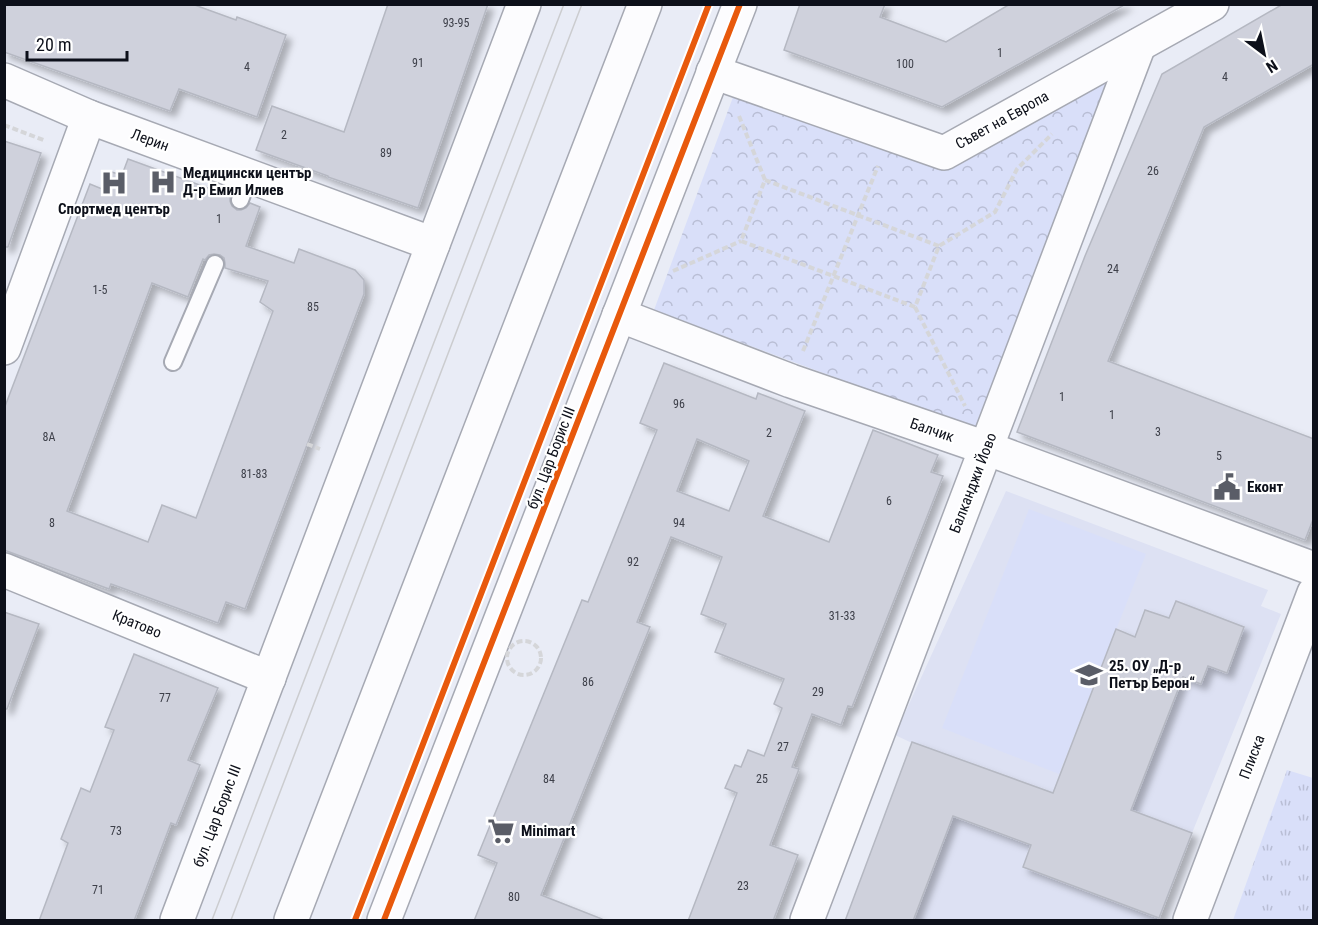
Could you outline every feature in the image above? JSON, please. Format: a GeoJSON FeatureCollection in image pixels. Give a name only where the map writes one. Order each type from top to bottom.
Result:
{"type":"FeatureCollection","features":[{"type":"Feature","properties":{"kind":"street","name":"бул. Цар Борис III"},"geometry":{"type":"LineString","coordinates":[[177,921],[524,4]]}},
{"type":"Feature","properties":{"kind":"street"},"geometry":{"type":"LineString","coordinates":[[291,921],[645,4]]}},
{"type":"Feature","properties":{"kind":"street","name":"бул. Цар Борис III"},"geometry":{"type":"LineString","coordinates":[[384,921],[740,4]]}},
{"type":"Feature","properties":{"kind":"street","name":"Съвет на Европа"},"geometry":{"type":"LineString","coordinates":[[713,72],[944,153],[1212,4]]}},
{"type":"Feature","properties":{"kind":"street","name":"Балканджи Йово"},"geometry":{"type":"LineString","coordinates":[[807,921],[1139,45]]}},
{"type":"Feature","properties":{"kind":"street","name":"Лерин"},"geometry":{"type":"LineString","coordinates":[[4,80],[245,188],[434,244]]}},
{"type":"Feature","properties":{"kind":"street"},"geometry":{"type":"LineString","coordinates":[[4,348],[89,117]]}},
{"type":"Feature","properties":{"kind":"street","name":"Балчик"},"geometry":{"type":"LineString","coordinates":[[619,315],[791,381],[986,448],[1314,569]]}},
{"type":"Feature","properties":{"kind":"street","name":"Кратово"},"geometry":{"type":"LineString","coordinates":[[4,570],[269,678]]}},
{"type":"Feature","properties":{"kind":"street","name":"Плиска"},"geometry":{"type":"LineString","coordinates":[[1190,921],[1314,593]]}},
{"type":"Feature","properties":{"kind":"lane"},"geometry":{"type":"LineString","coordinates":[[173,362],[215,264]]}},
{"type":"Feature","properties":{"kind":"path"},"geometry":{"type":"LineString","coordinates":[[4,125],[76,153]]}},
{"type":"Feature","properties":{"kind":"path"},"geometry":{"type":"LineString","coordinates":[[915,308],[939,246],[995,212],[1017,169],[1058,128]]}},
{"type":"Feature","properties":{"kind":"path"},"geometry":{"type":"LineString","coordinates":[[741,241],[765,180],[746,133]]}},
{"type":"Feature","properties":{"kind":"path"},"geometry":{"type":"LineString","coordinates":[[806,346],[891,135]]}},
{"type":"Feature","properties":{"kind":"path"},"geometry":{"type":"LineString","coordinates":[[765,180],[939,246]]}},
{"type":"Feature","properties":{"kind":"path"},"geometry":{"type":"LineString","coordinates":[[665,274],[741,241],[915,308],[964,404]]}},
{"type":"Feature","properties":{"kind":"shaded area","name":"25. ОУ „Д-р Петър Берон“"},"geometry":{"type":"Polygon","coordinates":[[[1006,491],[1268,590],[1261,606],[1281,614],[1158,920],[845,920],[912,743],[895,735],[1006,491]]]}},
{"type":"Feature","properties":{"kind":"green space"},"geometry":{"type":"Polygon","coordinates":[[[1112,76],[979,431],[654,310],[736,89],[946,166],[1112,76]]]}},
{"type":"Feature","properties":{"kind":"green space"},"geometry":{"type":"Polygon","coordinates":[[[1029,509],[1146,554],[1059,774],[942,728],[1029,509]]]}},
{"type":"Feature","properties":{"kind":"green space"},"geometry":{"type":"Polygon","coordinates":[[[1287,770],[1313,778],[1313,920],[1233,920],[1287,770]]]}},
{"type":"Feature","properties":{"kind":"building"},"geometry":{"type":"Polygon","coordinates":[[[4,4],[192,4],[286,35],[257,117],[179,89],[170,111],[4,52],[4,4]]]}},
{"type":"Feature","properties":{"kind":"building"},"geometry":{"type":"Polygon","coordinates":[[[388,4],[488,4],[418,208],[256,150],[272,106],[344,132],[388,4]]]}},
{"type":"Feature","properties":{"kind":"building"},"geometry":{"type":"Polygon","coordinates":[[[800,4],[885,4],[880,17],[946,42],[1010,4],[1126,4],[942,107],[784,50],[800,4]]]}},
{"type":"Feature","properties":{"kind":"building"},"geometry":{"type":"Polygon","coordinates":[[[1283,4],[1314,4],[1314,64],[1204,127],[1108,361],[1314,439],[1314,517],[1305,540],[1017,432],[1085,256],[1162,74],[1283,4]]]}},
{"type":"Feature","properties":{"kind":"building"},"geometry":{"type":"Polygon","coordinates":[[[4,141],[41,153],[8,247],[4,247],[4,141]]]}},
{"type":"Feature","properties":{"kind":"building"},"geometry":{"type":"Polygon","coordinates":[[[128,159],[230,196],[232,206],[237,210],[246,208],[250,203],[260,207],[246,246],[294,263],[299,249],[355,270],[364,280],[364,294],[245,609],[226,602],[218,623],[111,584],[109,589],[4,550],[4,409],[90,184],[102,189],[108,171],[122,175],[128,159]],[[209,255],[205,260],[203,259],[188,297],[152,283],[67,511],[148,542],[162,505],[196,518],[273,311],[260,302],[268,281],[225,268],[224,258],[220,255],[209,255]]]}},
{"type":"Feature","properties":{"kind":"building"},"geometry":{"type":"Polygon","coordinates":[[[664,363],[756,399],[758,393],[805,411],[763,516],[829,542],[873,430],[938,455],[931,472],[943,476],[852,707],[848,706],[841,725],[812,714],[792,767],[799,769],[770,845],[798,855],[773,921],[688,921],[737,793],[725,788],[735,765],[741,767],[748,750],[764,756],[782,708],[774,704],[784,679],[715,652],[726,624],[701,614],[722,557],[671,537],[637,622],[650,627],[541,895],[602,919],[602,921],[474,921],[497,863],[478,855],[582,600],[588,602],[657,430],[640,423],[664,363]],[[697,439],[677,491],[729,511],[749,461],[697,439]]]}},
{"type":"Feature","properties":{"kind":"building"},"geometry":{"type":"Polygon","coordinates":[[[1176,601],[1244,627],[1227,673],[1208,666],[1201,684],[1183,677],[1131,810],[1192,833],[1159,918],[1023,867],[1031,845],[953,816],[913,921],[845,921],[912,742],[1053,793],[1116,629],[1135,637],[1145,610],[1169,618],[1176,601]]]}},
{"type":"Feature","properties":{"kind":"building"},"geometry":{"type":"Polygon","coordinates":[[[4,612],[39,624],[7,709],[4,709],[4,612]]]}},
{"type":"Feature","properties":{"kind":"building"},"geometry":{"type":"Polygon","coordinates":[[[134,654],[218,688],[188,760],[200,765],[176,825],[171,823],[134,921],[39,921],[68,843],[61,839],[81,788],[90,792],[114,730],[105,727],[134,654]]]}},
{"type":"Feature","properties":{"kind":"tram line"},"geometry":{"type":"LineString","coordinates":[[212,920],[564,4]]}},
{"type":"Feature","properties":{"kind":"tram line"},"geometry":{"type":"LineString","coordinates":[[231,920],[582,4]]}},
{"type":"Feature","properties":{"kind":"cycle path"},"geometry":{"type":"LineString","coordinates":[[355,920],[709,4]]}},
{"type":"Feature","properties":{"kind":"cycle path"},"geometry":{"type":"LineString","coordinates":[[384,920],[740,4]]}},
{"type":"Feature","properties":{"kind":"place","name":"Медицински център Д-р Емил Илиев"},"geometry":{"type":"Point","coordinates":[163,182]}},
{"type":"Feature","properties":{"kind":"place","name":"Спортмед център"},"geometry":{"type":"Point","coordinates":[114,183]}},
{"type":"Feature","properties":{"kind":"place","name":"Еконт"},"geometry":{"type":"Point","coordinates":[1227,487]}},
{"type":"Feature","properties":{"kind":"place","name":"25. ОУ „Д-р Петър Берон“"},"geometry":{"type":"Point","coordinates":[1089,675]}},
{"type":"Feature","properties":{"kind":"place","name":"Minimart"},"geometry":{"type":"Point","coordinates":[501,831]}}]}
